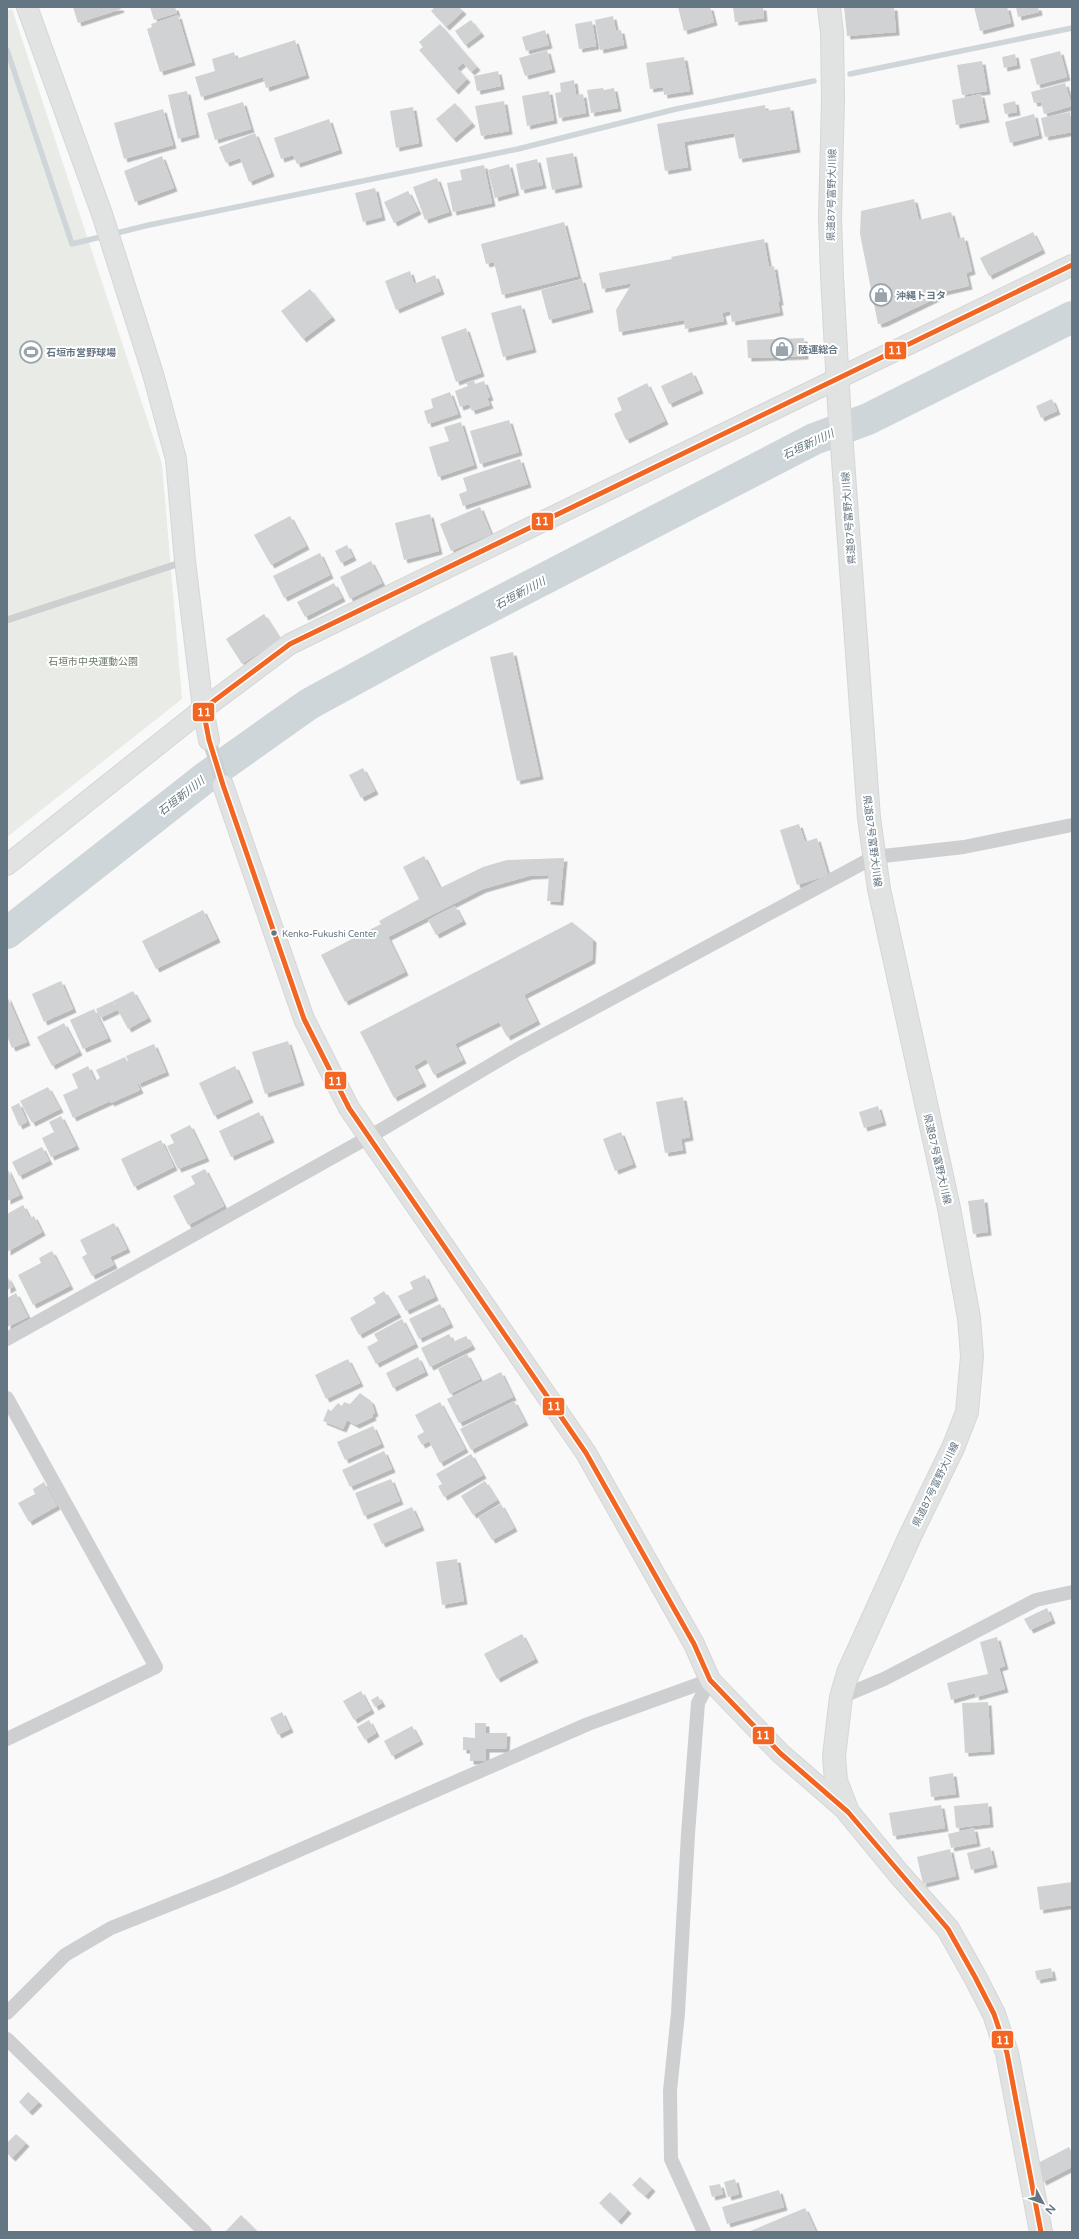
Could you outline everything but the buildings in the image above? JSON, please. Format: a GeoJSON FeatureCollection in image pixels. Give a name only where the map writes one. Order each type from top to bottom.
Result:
{"type":"FeatureCollection","features":[{"type":"Feature","properties":{"kind":"main road","name":"県道87号富野大川線"},"geometry":{"type":"LineString","coordinates":[[829,7],[832,33],[833,98],[830,217],[837,378],[868,818],[880,897],[949,1208],[969,1318],[971,1384],[967,1412],[953,1448],[865,1632],[841,1697],[834,1756],[836,1781],[848,1812],[898,1874],[948,1930],[976,1976],[994,2014],[1007,2054],[1040,2232]]}},
{"type":"Feature","properties":{"kind":"street"},"geometry":{"type":"LineString","coordinates":[[27,7],[102,214],[153,374],[176,459],[185,561],[203,710],[209,740],[223,785],[304,1019],[349,1108],[586,1453],[694,1644],[710,1680],[780,1753],[848,1812]]}},
{"type":"Feature","properties":{"kind":"street"},"geometry":{"type":"LineString","coordinates":[[7,865],[203,710],[290,644],[1072,265]]}},
{"type":"Feature","properties":{"kind":"street"},"geometry":{"type":"LineString","coordinates":[[7,1338],[369,1137],[518,1049],[874,857],[964,847],[1072,825]]}},
{"type":"Feature","properties":{"kind":"street"},"geometry":{"type":"LineString","coordinates":[[7,1398],[156,1667],[7,1739]]}},
{"type":"Feature","properties":{"kind":"street"},"geometry":{"type":"LineString","coordinates":[[841,1697],[884,1679],[1036,1600],[1072,1592]]}},
{"type":"Feature","properties":{"kind":"street"},"geometry":{"type":"LineString","coordinates":[[7,2013],[65,1955],[111,1928],[226,1882],[588,1724],[710,1680]]}},
{"type":"Feature","properties":{"kind":"street"},"geometry":{"type":"LineString","coordinates":[[704,2232],[671,2159],[670,2091],[678,2013],[688,1834],[698,1703],[710,1680]]}},
{"type":"Feature","properties":{"kind":"street"},"geometry":{"type":"LineString","coordinates":[[7,2039],[205,2232]]}},
{"type":"Feature","properties":{"kind":"lane"},"geometry":{"type":"LineString","coordinates":[[7,620],[185,561]]}},
{"type":"Feature","properties":{"kind":"green space","name":"石垣市中央運動公園"},"geometry":{"type":"Polygon","coordinates":[[[12,9],[162,464],[182,699],[7,837],[7,11],[12,9]]]}},
{"type":"Feature","properties":{"kind":"waterway"},"geometry":{"type":"LineString","coordinates":[[850,74],[1072,28]]}},
{"type":"Feature","properties":{"kind":"waterway"},"geometry":{"type":"LineString","coordinates":[[7,50],[72,244],[149,225],[518,149],[676,109],[814,81]]}},
{"type":"Feature","properties":{"kind":"waterway","name":"石垣新川川"},"geometry":{"type":"LineString","coordinates":[[7,933],[206,777],[309,704],[430,638],[814,439],[868,419],[1072,317]]}},
{"type":"Feature","properties":{"kind":"transit line","name":"11"},"geometry":{"type":"LineString","coordinates":[[1041,2232],[1007,2053],[994,2014],[975,1977],[948,1929],[848,1812],[780,1753],[710,1680],[694,1644],[586,1453],[349,1108],[304,1019],[223,785],[209,740],[203,709],[290,644],[1072,265]]}},
{"type":"Feature","properties":{"kind":"place","name":"沖縄トヨタ"},"geometry":{"type":"Point","coordinates":[881,295]}},
{"type":"Feature","properties":{"kind":"place","name":"陸運総合"},"geometry":{"type":"Point","coordinates":[782,349]}},
{"type":"Feature","properties":{"kind":"place","name":"石垣市営野球場"},"geometry":{"type":"Point","coordinates":[31,352]}},
{"type":"Feature","properties":{"kind":"place","name":"Kenko-Fukushi Center"},"geometry":{"type":"Point","coordinates":[274,933]}}]}
